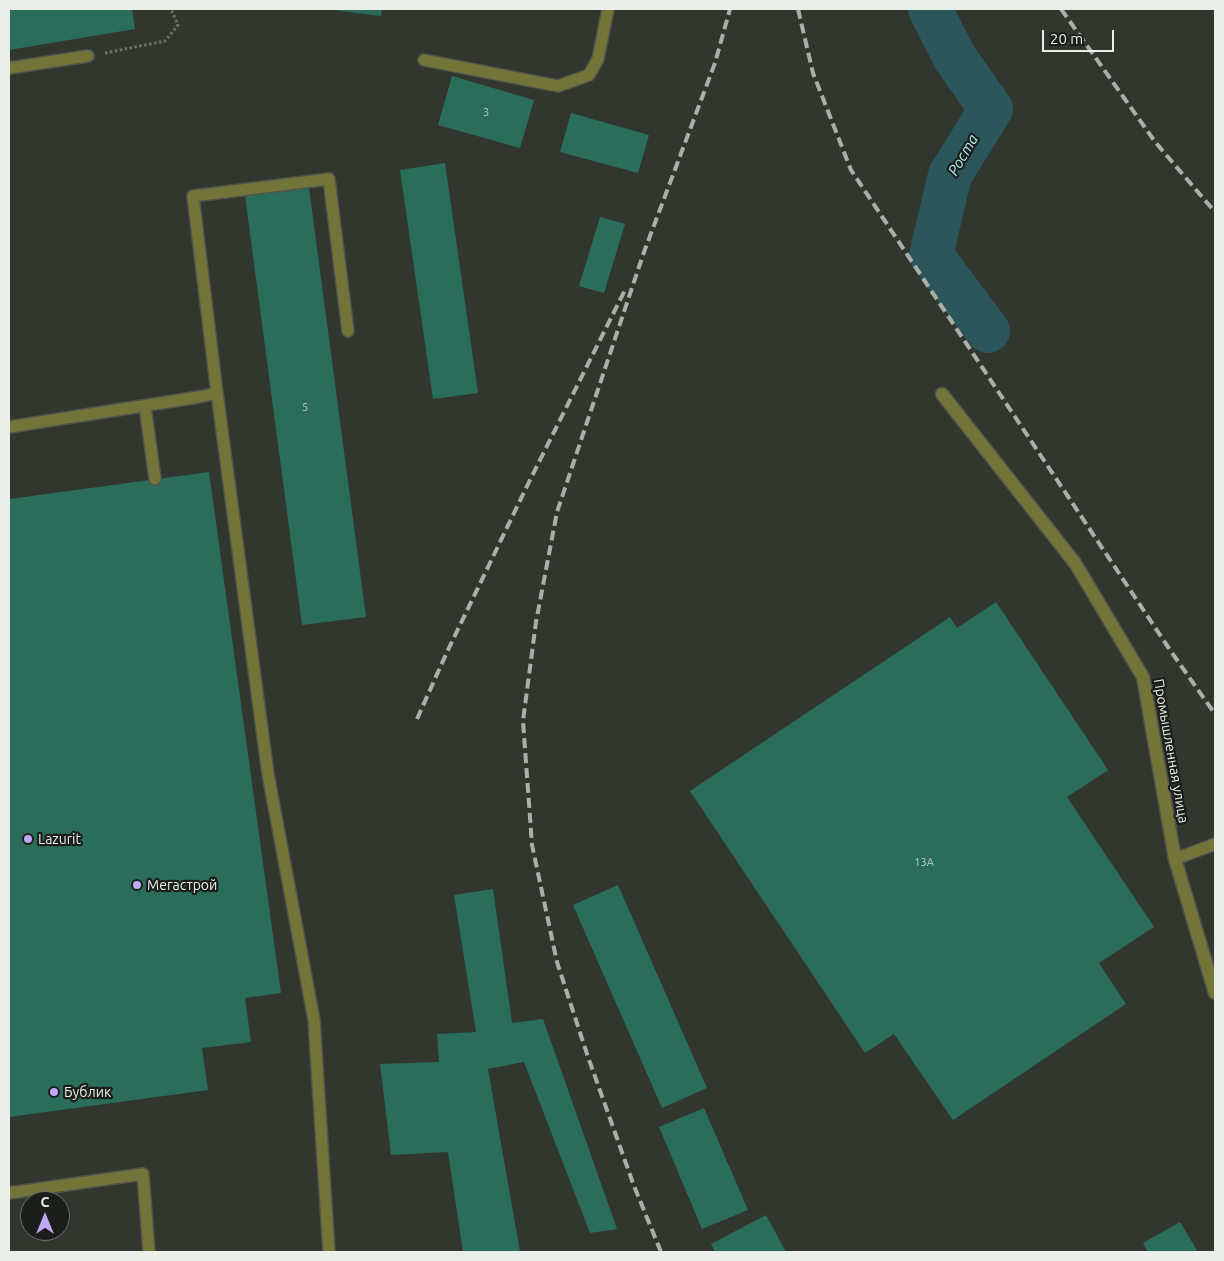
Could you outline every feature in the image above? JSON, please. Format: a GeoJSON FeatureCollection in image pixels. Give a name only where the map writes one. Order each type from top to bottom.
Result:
{"type":"FeatureCollection","features":[{"type":"Feature","properties":{"kind":"street","name":"Промышленная улица"},"geometry":{"type":"LineString","coordinates":[[942,394],[1075,563],[1143,676],[1175,859],[1215,992]]}},
{"type":"Feature","properties":{"kind":"lane"},"geometry":{"type":"LineString","coordinates":[[424,60],[558,86],[589,75],[598,59],[608,9]]}},
{"type":"Feature","properties":{"kind":"lane"},"geometry":{"type":"LineString","coordinates":[[9,68],[88,56]]}},
{"type":"Feature","properties":{"kind":"lane"},"geometry":{"type":"LineString","coordinates":[[329,1252],[314,1020],[268,774],[193,196],[329,179],[348,331]]}},
{"type":"Feature","properties":{"kind":"lane"},"geometry":{"type":"LineString","coordinates":[[9,427],[145,406],[217,392]]}},
{"type":"Feature","properties":{"kind":"lane"},"geometry":{"type":"LineString","coordinates":[[145,406],[155,479]]}},
{"type":"Feature","properties":{"kind":"lane"},"geometry":{"type":"LineString","coordinates":[[1175,859],[1215,844]]}},
{"type":"Feature","properties":{"kind":"lane"},"geometry":{"type":"LineString","coordinates":[[9,1193],[142,1174],[149,1252]]}},
{"type":"Feature","properties":{"kind":"path"},"geometry":{"type":"LineString","coordinates":[[88,56],[164,41],[178,25],[171,9]]}},
{"type":"Feature","properties":{"kind":"building"},"geometry":{"type":"Polygon","coordinates":[[[9,9],[132,9],[135,29],[9,50],[9,9]]]}},
{"type":"Feature","properties":{"kind":"building"},"geometry":{"type":"Polygon","coordinates":[[[333,9],[382,9],[381,16],[333,9]]]}},
{"type":"Feature","properties":{"kind":"building"},"geometry":{"type":"Polygon","coordinates":[[[452,76],[534,100],[520,148],[438,125],[452,76]]]}},
{"type":"Feature","properties":{"kind":"building"},"geometry":{"type":"Polygon","coordinates":[[[571,113],[649,135],[638,173],[560,152],[571,113]]]}},
{"type":"Feature","properties":{"kind":"building"},"geometry":{"type":"Polygon","coordinates":[[[445,163],[478,393],[433,399],[400,170],[445,163]]]}},
{"type":"Feature","properties":{"kind":"building"},"geometry":{"type":"Polygon","coordinates":[[[309,188],[366,617],[302,625],[245,196],[309,188]]]}},
{"type":"Feature","properties":{"kind":"building"},"geometry":{"type":"Polygon","coordinates":[[[600,217],[625,224],[604,293],[579,286],[600,217]]]}},
{"type":"Feature","properties":{"kind":"building","name":"Мегастрой"},"geometry":{"type":"Polygon","coordinates":[[[209,472],[281,993],[245,998],[251,1042],[202,1048],[208,1090],[9,1117],[9,499],[209,472]]]}},
{"type":"Feature","properties":{"kind":"building"},"geometry":{"type":"Polygon","coordinates":[[[996,602],[1108,770],[1067,797],[1154,927],[1099,963],[1126,1004],[953,1120],[894,1034],[865,1053],[690,791],[950,617],[957,628],[996,602]]]}},
{"type":"Feature","properties":{"kind":"building"},"geometry":{"type":"Polygon","coordinates":[[[618,885],[707,1088],[662,1108],[573,905],[618,885]]]}},
{"type":"Feature","properties":{"kind":"building"},"geometry":{"type":"Polygon","coordinates":[[[493,889],[512,1023],[543,1019],[617,1229],[590,1233],[524,1062],[488,1069],[520,1252],[463,1252],[448,1152],[391,1155],[380,1064],[439,1062],[437,1034],[476,1032],[454,895],[493,889]]]}},
{"type":"Feature","properties":{"kind":"building"},"geometry":{"type":"Polygon","coordinates":[[[704,1108],[748,1210],[702,1229],[659,1127],[704,1108]]]}},
{"type":"Feature","properties":{"kind":"building"},"geometry":{"type":"Polygon","coordinates":[[[766,1215],[786,1252],[715,1252],[711,1244],[766,1215]]]}},
{"type":"Feature","properties":{"kind":"building"},"geometry":{"type":"Polygon","coordinates":[[[1180,1222],[1198,1252],[1148,1252],[1143,1243],[1180,1222]]]}},
{"type":"Feature","properties":{"kind":"waterway","name":"Роста"},"geometry":{"type":"LineString","coordinates":[[930,9],[955,58],[991,109],[950,175],[931,255],[988,331]]}},
{"type":"Feature","properties":{"kind":"railway"},"geometry":{"type":"LineString","coordinates":[[661,1252],[634,1186],[587,1054],[557,962],[532,845],[523,721],[536,622],[557,512],[644,252],[715,63],[730,9]]}},
{"type":"Feature","properties":{"kind":"railway"},"geometry":{"type":"LineString","coordinates":[[798,9],[813,73],[851,170],[1170,650],[1215,714]]}},
{"type":"Feature","properties":{"kind":"railway"},"geometry":{"type":"LineString","coordinates":[[1061,9],[1156,143],[1215,212]]}},
{"type":"Feature","properties":{"kind":"railway"},"geometry":{"type":"LineString","coordinates":[[417,719],[447,652],[530,480],[626,288]]}},
{"type":"Feature","properties":{"kind":"place","name":"Lazurit"},"geometry":{"type":"Point","coordinates":[28,839]}},
{"type":"Feature","properties":{"kind":"place","name":"Мегастрой"},"geometry":{"type":"Point","coordinates":[137,885]}},
{"type":"Feature","properties":{"kind":"place","name":"Бублик"},"geometry":{"type":"Point","coordinates":[54,1092]}}]}
